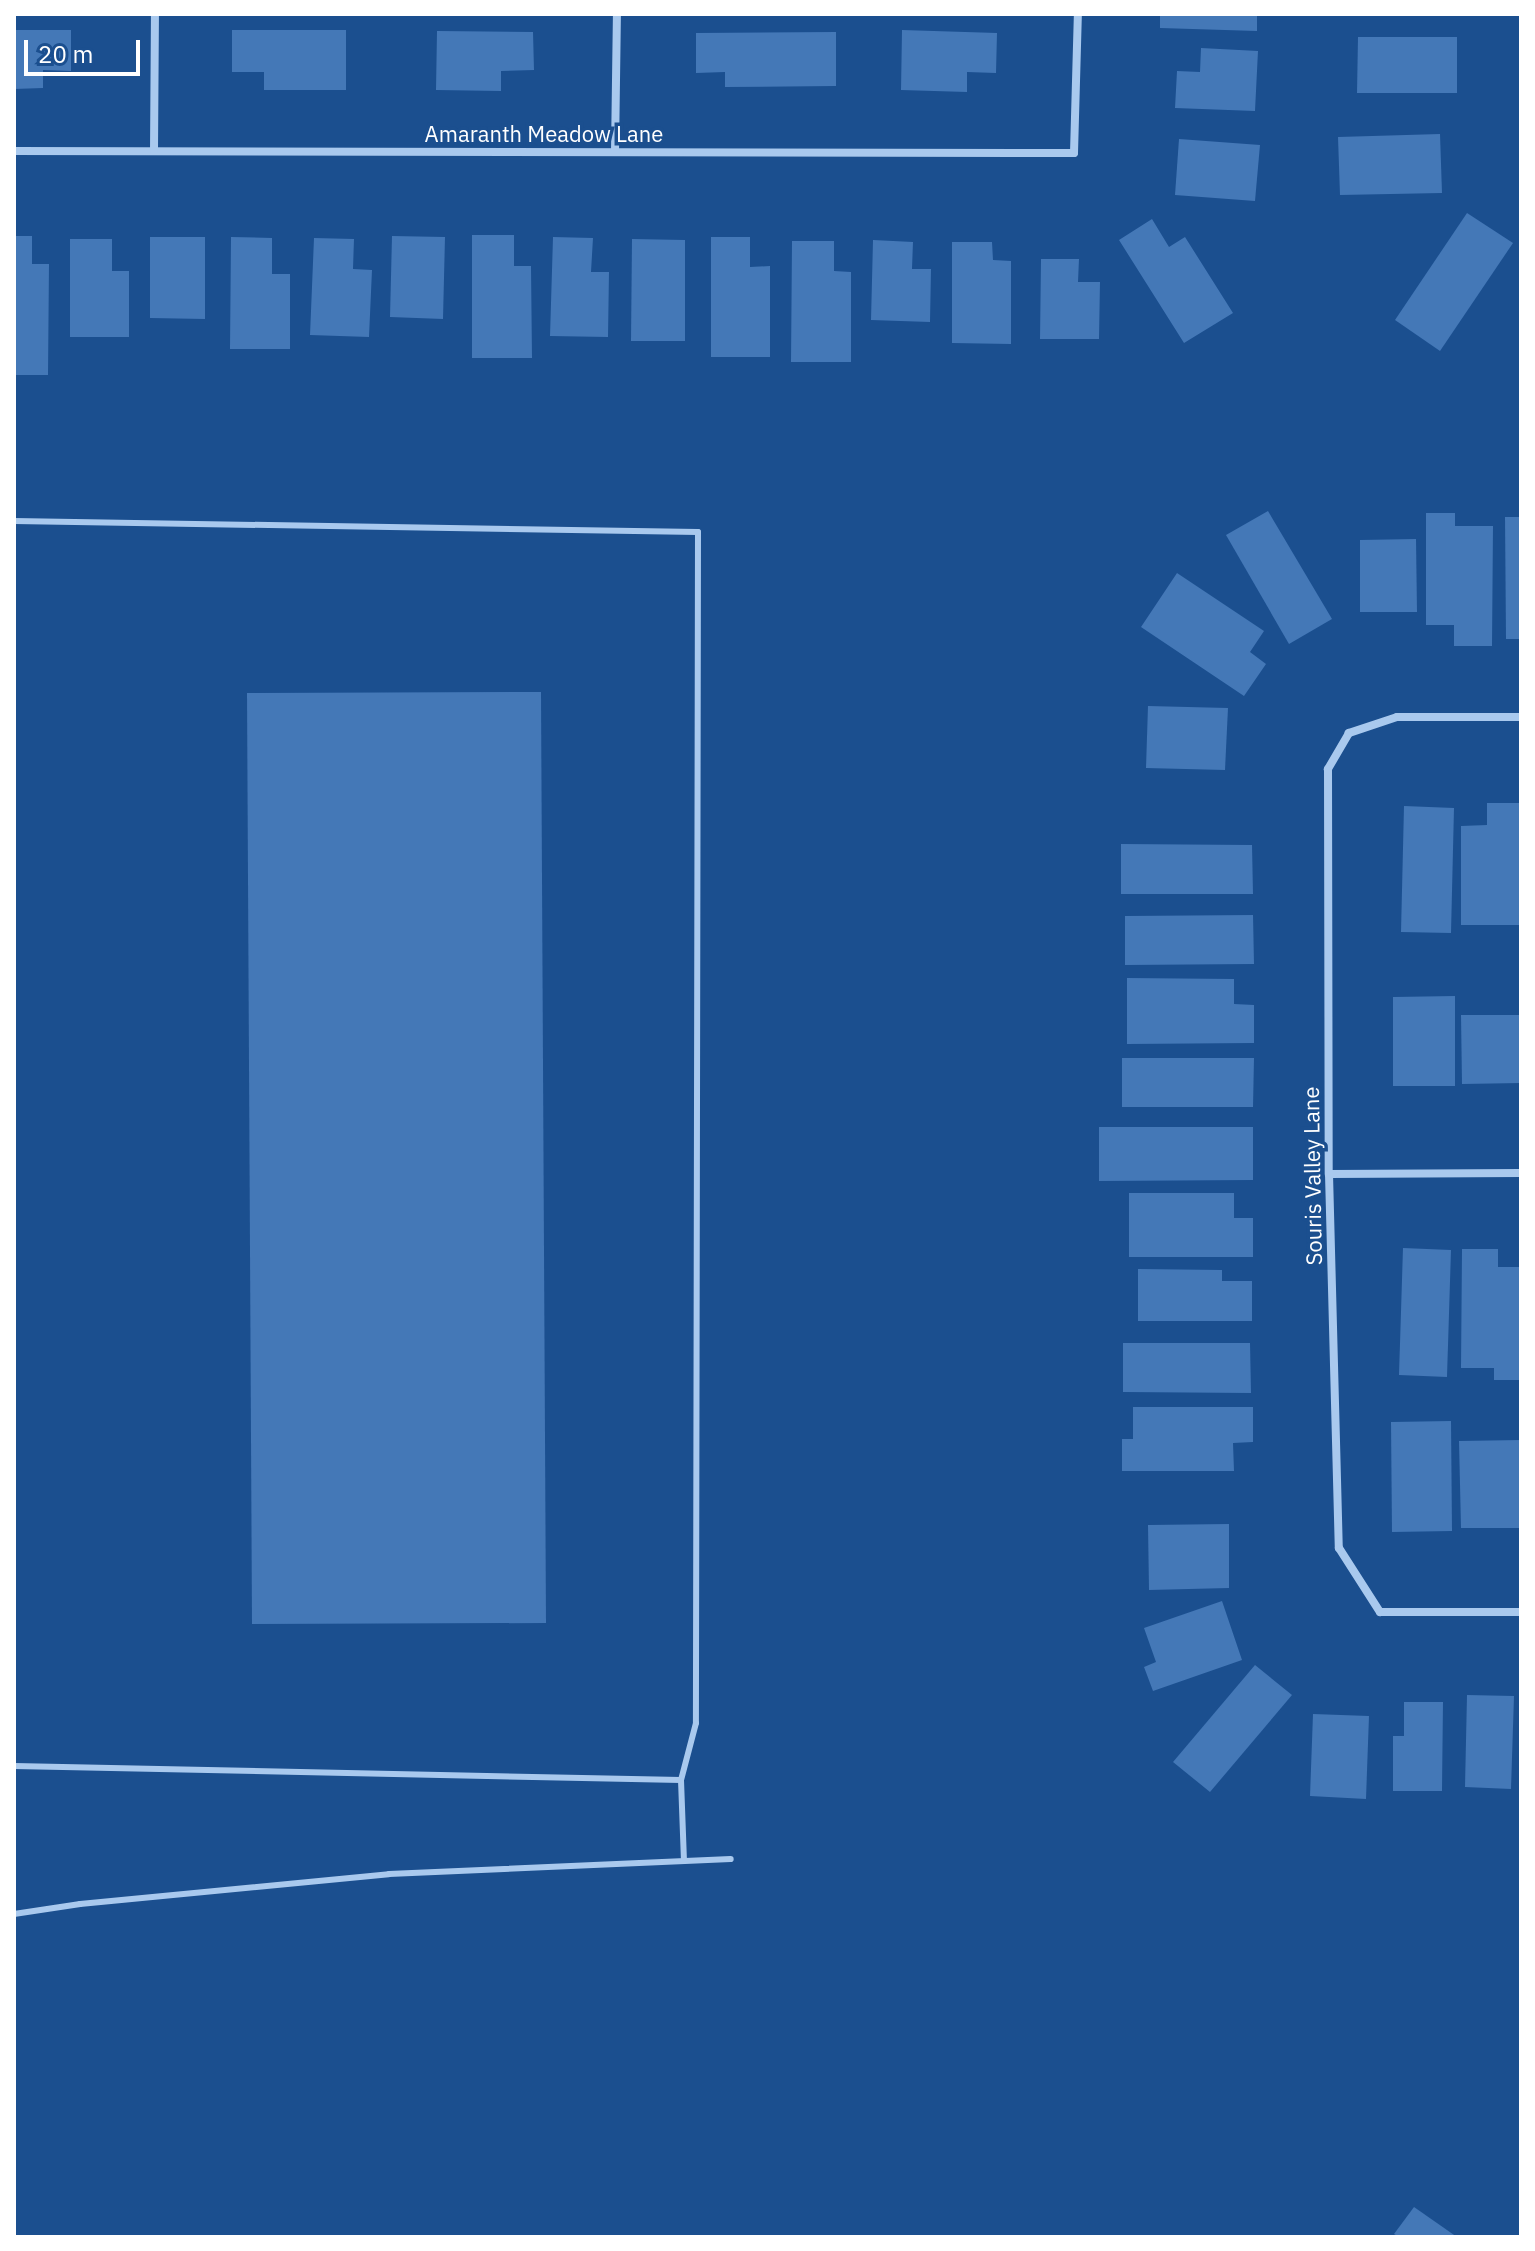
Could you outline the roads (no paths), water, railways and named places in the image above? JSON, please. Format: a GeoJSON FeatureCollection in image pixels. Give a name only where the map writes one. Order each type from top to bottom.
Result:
{"type":"FeatureCollection","features":[{"type":"Feature","properties":{"kind":"street"},"geometry":{"type":"LineString","coordinates":[[154,151],[155,14]]}},
{"type":"Feature","properties":{"kind":"street"},"geometry":{"type":"LineString","coordinates":[[615,152],[617,14]]}},
{"type":"Feature","properties":{"kind":"street","name":"Amaranth Meadow Lane"},"geometry":{"type":"LineString","coordinates":[[14,151],[1074,153],[1078,14]]}},
{"type":"Feature","properties":{"kind":"street","name":"Souris Valley Lane"},"geometry":{"type":"LineString","coordinates":[[1521,717],[1397,717],[1349,733],[1328,769],[1329,1174],[1339,1548],[1380,1612],[1521,1612]]}},
{"type":"Feature","properties":{"kind":"street"},"geometry":{"type":"LineString","coordinates":[[1329,1174],[1521,1173]]}},
{"type":"Feature","properties":{"kind":"lane"},"geometry":{"type":"LineString","coordinates":[[14,521],[698,532],[696,1723],[681,1780],[684,1861]]}},
{"type":"Feature","properties":{"kind":"lane"},"geometry":{"type":"LineString","coordinates":[[14,1766],[681,1780]]}},
{"type":"Feature","properties":{"kind":"lane"},"geometry":{"type":"LineString","coordinates":[[14,1914],[80,1904],[389,1874],[731,1859]]}}]}
